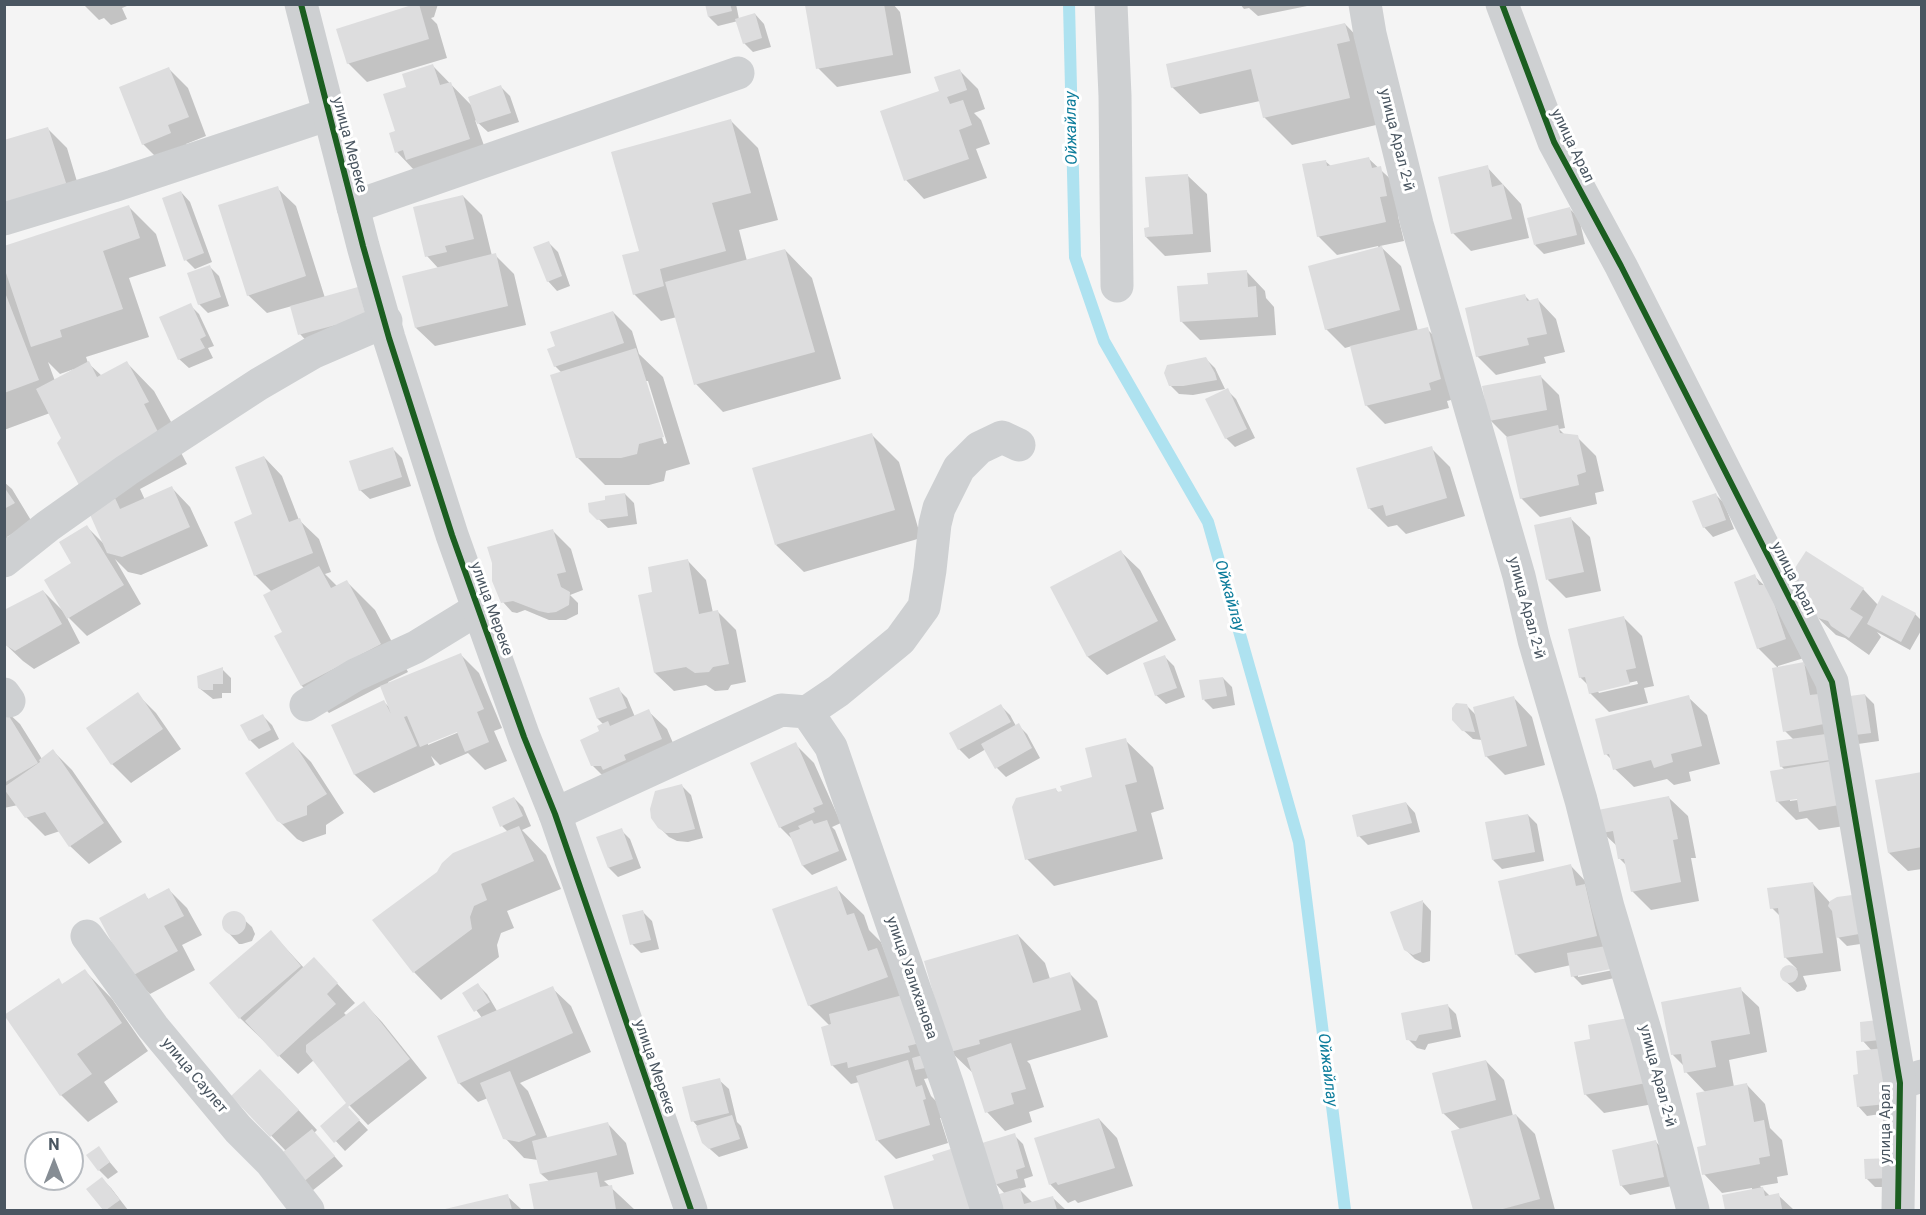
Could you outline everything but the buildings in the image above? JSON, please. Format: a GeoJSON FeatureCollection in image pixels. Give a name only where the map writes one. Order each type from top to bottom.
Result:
{"type":"FeatureCollection","features":[{"type":"Feature","properties":{"kind":"street","name":"улица Мереке"},"geometry":{"type":"LineString","coordinates":[[301,4],[353,207],[452,536],[524,736],[555,814],[691,1210]]}},
{"type":"Feature","properties":{"kind":"street"},"geometry":{"type":"LineString","coordinates":[[1111,4],[1115,96],[1117,286]]}},
{"type":"Feature","properties":{"kind":"street","name":"улица Арал 2-й"},"geometry":{"type":"LineString","coordinates":[[1365,4],[1370,34],[1417,224],[1519,576],[1534,640],[1581,801],[1608,907],[1648,1040],[1693,1210]]}},
{"type":"Feature","properties":{"kind":"street","name":"улица Арал"},"geometry":{"type":"LineString","coordinates":[[1502,4],[1554,142],[1621,267],[1832,682],[1911,1080],[1898,1210]]}},
{"type":"Feature","properties":{"kind":"street"},"geometry":{"type":"LineString","coordinates":[[353,207],[738,73]]}},
{"type":"Feature","properties":{"kind":"street"},"geometry":{"type":"LineString","coordinates":[[4,219],[113,186],[329,114]]}},
{"type":"Feature","properties":{"kind":"street"},"geometry":{"type":"LineString","coordinates":[[4,561],[48,526],[127,470],[259,384],[314,352],[386,321]]}},
{"type":"Feature","properties":{"kind":"street"},"geometry":{"type":"LineString","coordinates":[[555,814],[781,710],[807,712],[838,691],[900,640],[924,607],[939,508],[959,468],[979,448],[1002,437],[1019,445]]}},
{"type":"Feature","properties":{"kind":"street"},"geometry":{"type":"LineString","coordinates":[[306,705],[355,675],[417,647],[478,609]]}},
{"type":"Feature","properties":{"kind":"street","name":"улица Уалиханова"},"geometry":{"type":"LineString","coordinates":[[807,712],[831,747],[948,1086],[987,1210]]}},
{"type":"Feature","properties":{"kind":"street","name":"улица Саулет"},"geometry":{"type":"LineString","coordinates":[[87,936],[153,1027],[224,1113],[270,1161],[308,1210]]}},
{"type":"Feature","properties":{"kind":"waterway","name":"Ойжайлау"},"geometry":{"type":"LineString","coordinates":[[1069,4],[1075,257],[1104,341],[1208,522],[1299,842],[1345,1210]]}},
{"type":"Feature","properties":{"kind":"cycle path"},"geometry":{"type":"LineString","coordinates":[[301,4],[389,338],[452,535],[524,737],[555,814],[691,1210]]}},
{"type":"Feature","properties":{"kind":"cycle path"},"geometry":{"type":"LineString","coordinates":[[1502,4],[1554,142],[1621,266],[1832,682],[1900,1083],[1898,1210]]}}]}
